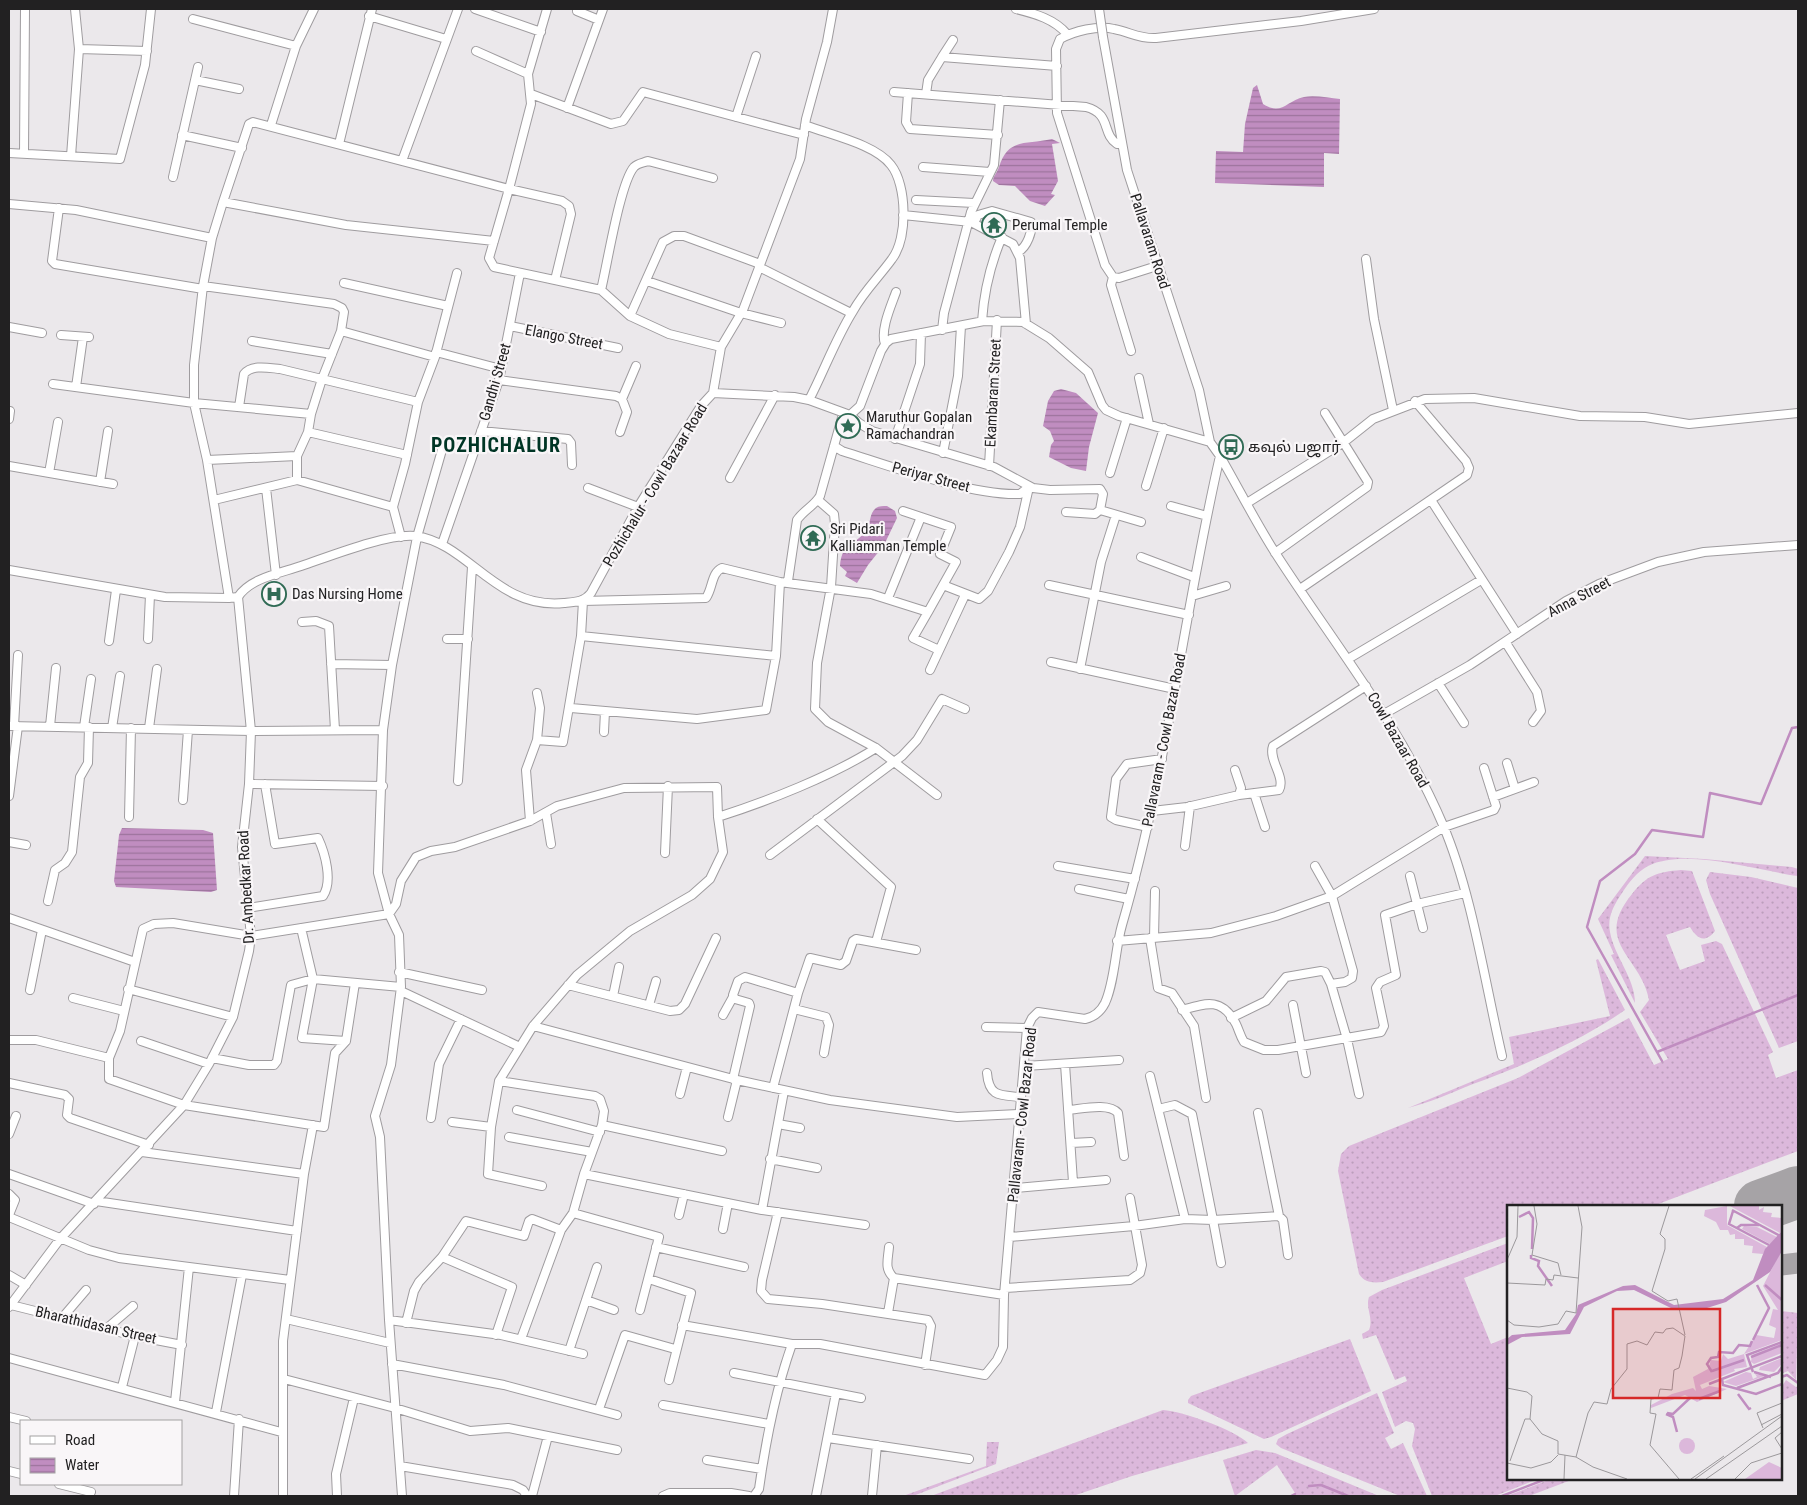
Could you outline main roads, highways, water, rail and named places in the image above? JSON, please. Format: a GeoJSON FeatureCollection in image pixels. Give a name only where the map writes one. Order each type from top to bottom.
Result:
{"type":"FeatureCollection","features":[{"type":"Feature","properties":{"kind":"water"},"geometry":{"type":"Polygon","coordinates":[[[1257,85],[1263,104],[1275,109],[1304,97],[1317,96],[1340,99],[1339,154],[1324,153],[1324,187],[1215,183],[1216,151],[1243,152],[1245,124],[1253,88],[1257,85]]]}},
{"type":"Feature","properties":{"kind":"water"},"geometry":{"type":"Polygon","coordinates":[[[1052,139],[1060,143],[1052,144],[1058,181],[1051,194],[1055,195],[1045,206],[1030,201],[1015,186],[999,185],[993,181],[1003,157],[1013,147],[1020,144],[1052,139]]]}},
{"type":"Feature","properties":{"kind":"water"},"geometry":{"type":"Polygon","coordinates":[[[1061,389],[1076,393],[1098,413],[1089,447],[1086,471],[1071,468],[1049,457],[1051,445],[1054,441],[1050,431],[1043,426],[1048,401],[1054,391],[1061,389]]]}},
{"type":"Feature","properties":{"kind":"water"},"geometry":{"type":"Polygon","coordinates":[[[887,506],[895,511],[897,518],[884,545],[857,583],[845,576],[847,572],[840,566],[843,552],[866,530],[874,510],[878,507],[887,506]]]}},
{"type":"Feature","properties":{"kind":"water"},"geometry":{"type":"Polygon","coordinates":[[[122,828],[203,830],[213,833],[217,890],[211,892],[116,887],[114,881],[119,835],[122,828]]]}},
{"type":"Feature","properties":{"kind":"waterway"},"geometry":{"type":"LineString","coordinates":[[1662,1061],[1587,927],[1600,881],[1635,854],[1652,830],[1703,837],[1710,793],[1761,804],[1792,728],[1798,727]]}},
{"type":"Feature","properties":{"kind":"waterway"},"geometry":{"type":"LineString","coordinates":[[1657,1052],[1798,995]]}},
{"type":"Feature","properties":{"kind":"waterway"},"geometry":{"type":"LineString","coordinates":[[1782,1377],[1787,1375],[1798,1383]]}},
{"type":"Feature","properties":{"kind":"waterway"},"geometry":{"type":"LineString","coordinates":[[1502,1496],[1543,1480]]}},
{"type":"Feature","properties":{"kind":"waterway"},"geometry":{"type":"LineString","coordinates":[[1309,1486],[1321,1485],[1348,1496]]}},
{"type":"Feature","properties":{"kind":"waterway"},"geometry":{"type":"LineString","coordinates":[[1291,1496],[1295,1494]]}},
{"type":"Feature","properties":{"kind":"place","name":"Perumal Temple"},"geometry":{"type":"Point","coordinates":[994,225]}},
{"type":"Feature","properties":{"kind":"place","name":"Maruthur Gopalan Ramachandran"},"geometry":{"type":"Point","coordinates":[848,426]}},
{"type":"Feature","properties":{"kind":"place","name":"கவுல் பஜார்"},"geometry":{"type":"Point","coordinates":[1231,447]}},
{"type":"Feature","properties":{"kind":"place","name":"Sri Pidari Kalliamman Temple"},"geometry":{"type":"Point","coordinates":[813,538]}},
{"type":"Feature","properties":{"kind":"place","name":"Das Nursing Home"},"geometry":{"type":"Point","coordinates":[274,594]}},
{"type":"Feature","properties":{"kind":"district","name":"POZHICHALUR"},"geometry":{"type":"Point","coordinates":[496,445]}}]}
